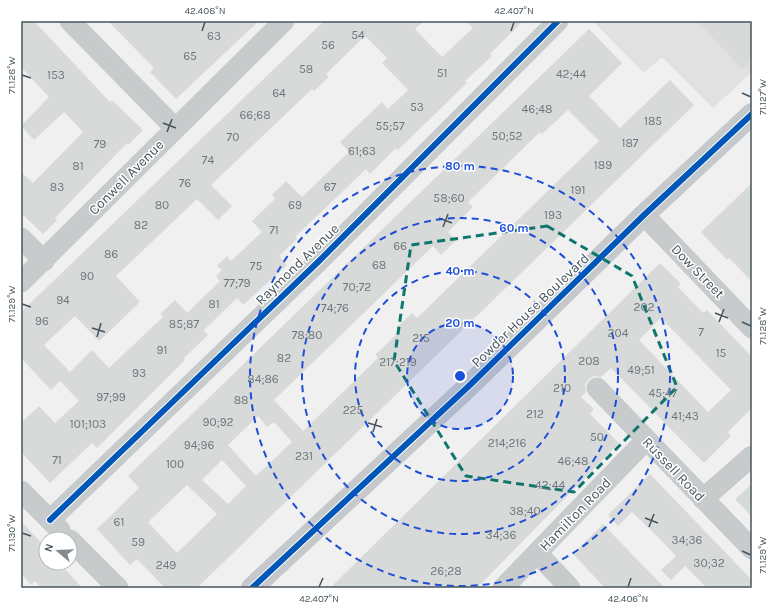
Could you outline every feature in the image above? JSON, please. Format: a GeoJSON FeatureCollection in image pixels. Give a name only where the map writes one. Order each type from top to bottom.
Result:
{"type":"FeatureCollection","features":[{"type":"Feature","properties":{"kind":"main road","name":"Powder House Boulevard"},"geometry":{"type":"LineString","coordinates":[[252,588],[471,384],[644,215],[752,114]]}},
{"type":"Feature","properties":{"kind":"street"},"geometry":{"type":"LineString","coordinates":[[70,21],[175,128]]}},
{"type":"Feature","properties":{"kind":"street","name":"Conwell Avenue"},"geometry":{"type":"LineString","coordinates":[[21,282],[284,21]]}},
{"type":"Feature","properties":{"kind":"street","name":"Raymond Avenue"},"geometry":{"type":"LineString","coordinates":[[50,520],[318,262],[558,21]]}},
{"type":"Feature","properties":{"kind":"street","name":"Dow Street"},"geometry":{"type":"LineString","coordinates":[[644,215],[752,328]]}},
{"type":"Feature","properties":{"kind":"street"},"geometry":{"type":"LineString","coordinates":[[21,238],[44,260]]}},
{"type":"Feature","properties":{"kind":"street","name":"Russell Road"},"geometry":{"type":"LineString","coordinates":[[597,388],[752,549]]}},
{"type":"Feature","properties":{"kind":"street","name":"Hamilton Road"},"geometry":{"type":"LineString","coordinates":[[503,588],[646,440]]}},
{"type":"Feature","properties":{"kind":"street"},"geometry":{"type":"LineString","coordinates":[[703,499],[752,456]]}},
{"type":"Feature","properties":{"kind":"street"},"geometry":{"type":"LineString","coordinates":[[21,492],[62,531]]}},
{"type":"Feature","properties":{"kind":"street"},"geometry":{"type":"LineString","coordinates":[[78,547],[118,588]]}},
{"type":"Feature","properties":{"kind":"street"},"geometry":{"type":"LineString","coordinates":[[537,553],[570,588]]}},
{"type":"Feature","properties":{"kind":"highlighted area"},"geometry":{"type":"Polygon","coordinates":[[[547,226],[632,276],[677,387],[574,492],[466,476],[394,361],[411,245],[547,226]]]}},
{"type":"Feature","properties":{"kind":"shaded area"},"geometry":{"type":"Polygon","coordinates":[[[593,21],[752,21],[752,72],[713,108],[662,57],[644,73],[593,21]]]}},
{"type":"Feature","properties":{"kind":"building"},"geometry":{"type":"Polygon","coordinates":[[[21,21],[34,21],[110,102],[112,100],[143,130],[128,145],[127,143],[100,171],[55,218],[57,220],[43,234],[21,213],[21,172],[33,183],[83,132],[64,112],[34,140],[21,126],[49,97],[21,67],[21,21]]]}},
{"type":"Feature","properties":{"kind":"building"},"geometry":{"type":"Polygon","coordinates":[[[108,21],[259,21],[176,99],[150,72],[154,68],[108,21]]]}},
{"type":"Feature","properties":{"kind":"building"},"geometry":{"type":"Polygon","coordinates":[[[324,21],[424,21],[415,29],[442,57],[473,28],[467,21],[523,21],[490,54],[492,56],[465,81],[467,83],[398,150],[396,148],[370,174],[366,169],[295,237],[297,239],[279,256],[287,265],[243,305],[237,298],[204,330],[208,335],[184,358],[185,360],[97,448],[92,443],[50,483],[21,452],[21,423],[39,406],[55,423],[79,401],[60,381],[51,390],[21,358],[21,312],[324,21]],[[365,36],[326,74],[329,77],[314,91],[312,89],[211,185],[232,206],[218,220],[197,199],[116,276],[140,302],[99,341],[75,316],[44,345],[70,372],[92,350],[109,368],[163,317],[160,314],[175,300],[187,313],[220,281],[216,276],[222,270],[217,266],[227,256],[231,261],[262,232],[252,221],[275,199],[272,195],[286,181],[302,197],[349,152],[340,142],[382,102],[388,109],[408,90],[382,63],[387,58],[365,36]]]}},
{"type":"Feature","properties":{"kind":"building"},"geometry":{"type":"Polygon","coordinates":[[[697,21],[752,21],[752,59],[742,69],[697,21]]]}},
{"type":"Feature","properties":{"kind":"building"},"geometry":{"type":"Polygon","coordinates":[[[589,29],[622,63],[589,96],[620,128],[670,80],[694,105],[197,588],[165,588],[137,559],[130,565],[97,529],[139,488],[128,476],[589,29]],[[568,110],[542,134],[540,132],[468,202],[473,207],[448,232],[456,240],[441,255],[433,246],[274,400],[303,431],[378,358],[375,355],[399,332],[396,328],[412,313],[417,318],[599,141],[568,110]],[[258,416],[228,445],[256,476],[292,442],[274,422],[267,427],[258,416]],[[222,460],[202,480],[228,504],[246,486],[222,460]],[[187,485],[148,522],[177,553],[217,514],[187,485]]]}},
{"type":"Feature","properties":{"kind":"building"},"geometry":{"type":"Polygon","coordinates":[[[752,183],[752,282],[729,258],[727,260],[701,232],[752,183]]]}},
{"type":"Feature","properties":{"kind":"building"},"geometry":{"type":"Polygon","coordinates":[[[660,263],[681,284],[678,287],[703,313],[707,310],[752,357],[752,408],[728,432],[731,436],[704,463],[611,368],[601,377],[594,376],[588,380],[585,385],[586,392],[581,397],[594,409],[590,414],[619,443],[477,588],[330,588],[660,263]],[[661,318],[639,340],[708,412],[731,390],[661,318]]]}},
{"type":"Feature","properties":{"kind":"building"},"geometry":{"type":"Polygon","coordinates":[[[650,474],[752,580],[752,583],[747,588],[707,588],[685,566],[671,580],[661,570],[676,556],[657,536],[632,512],[618,526],[608,515],[650,474]]]}},
{"type":"Feature","properties":{"kind":"building"},"geometry":{"type":"Polygon","coordinates":[[[752,484],[752,517],[735,499],[752,484]]]}},
{"type":"Feature","properties":{"kind":"building"},"geometry":{"type":"Polygon","coordinates":[[[21,521],[38,539],[38,571],[67,571],[82,588],[41,588],[35,581],[31,585],[21,573],[21,521]]]}},
{"type":"Feature","properties":{"kind":"building"},"geometry":{"type":"Polygon","coordinates":[[[603,524],[665,588],[605,588],[573,554],[603,524]]]}},
{"type":"Feature","properties":{"kind":"cycle path"},"geometry":{"type":"LineString","coordinates":[[50,520],[318,262],[558,21]]}},
{"type":"Feature","properties":{"kind":"cycle path"},"geometry":{"type":"LineString","coordinates":[[252,588],[471,384],[644,215],[752,114]]}}]}
